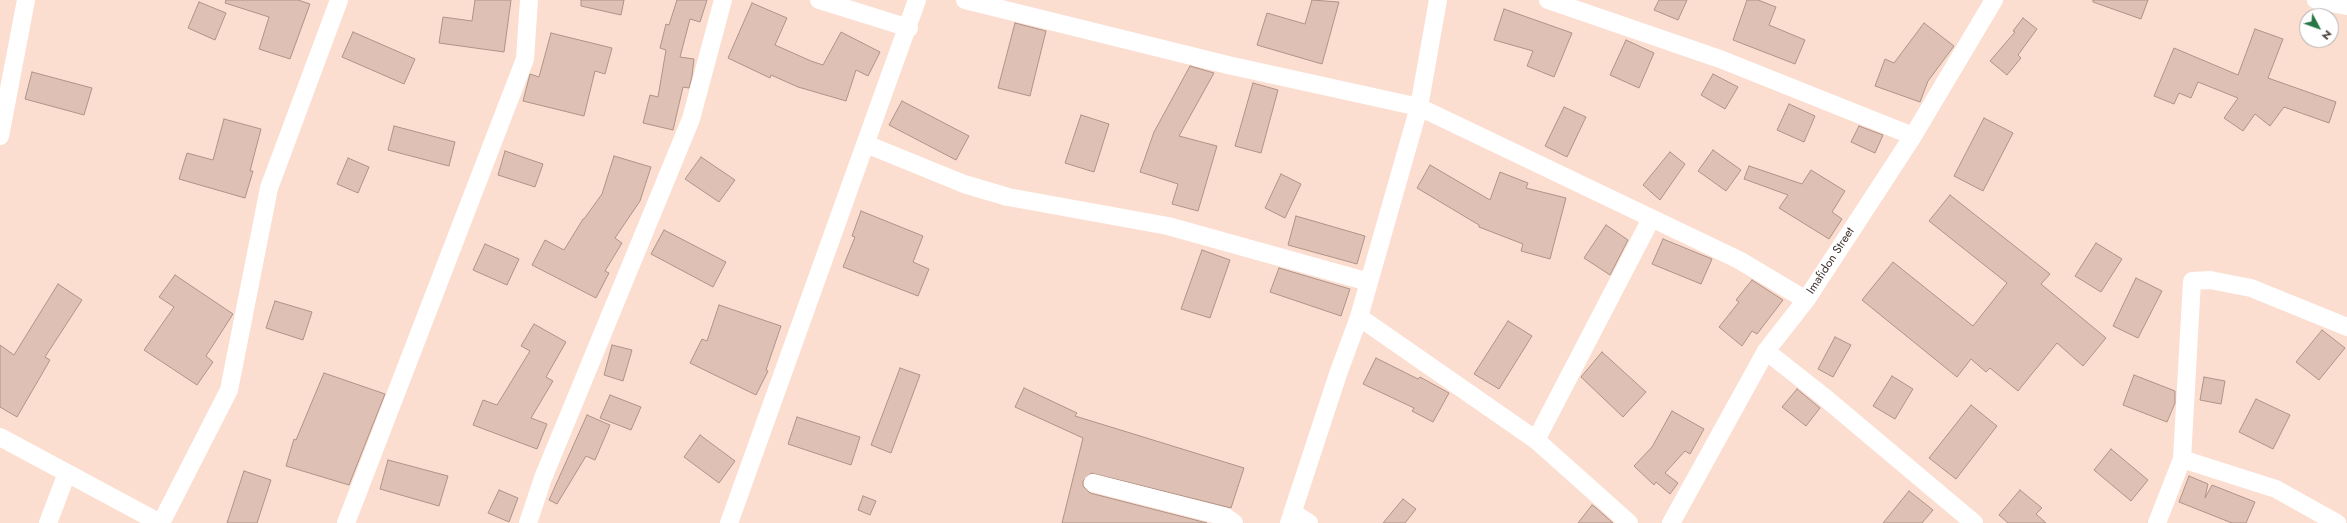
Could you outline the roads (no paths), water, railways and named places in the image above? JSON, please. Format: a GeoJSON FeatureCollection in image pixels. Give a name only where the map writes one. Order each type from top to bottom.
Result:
{"type":"FeatureCollection","features":[{"type":"Feature","properties":{"kind":"street"},"geometry":{"type":"LineString","coordinates":[[0,136],[26,0]]}},
{"type":"Feature","properties":{"kind":"street"},"geometry":{"type":"LineString","coordinates":[[0,437],[160,523],[229,390],[269,188],[339,0]]}},
{"type":"Feature","properties":{"kind":"street"},"geometry":{"type":"LineString","coordinates":[[346,523],[525,59],[529,0]]}},
{"type":"Feature","properties":{"kind":"street"},"geometry":{"type":"LineString","coordinates":[[528,523],[543,478],[691,119],[723,0]]}},
{"type":"Feature","properties":{"kind":"street"},"geometry":{"type":"LineString","coordinates":[[819,0],[909,28]]}},
{"type":"Feature","properties":{"kind":"street"},"geometry":{"type":"LineString","coordinates":[[729,523],[909,28],[917,0]]}},
{"type":"Feature","properties":{"kind":"street"},"geometry":{"type":"LineString","coordinates":[[965,0],[1228,66],[1420,107],[1739,260],[1806,300]]}},
{"type":"Feature","properties":{"kind":"street"},"geometry":{"type":"LineString","coordinates":[[1309,523],[1291,518],[1338,374],[1359,317],[1420,107],[1438,0]]}},
{"type":"Feature","properties":{"kind":"street"},"geometry":{"type":"LineString","coordinates":[[1548,0],[1720,59],[1913,136]]}},
{"type":"Feature","properties":{"kind":"street","name":"Imafidon Street"},"geometry":{"type":"LineString","coordinates":[[1670,523],[1766,351],[1806,300],[1913,136],[1994,0]]}},
{"type":"Feature","properties":{"kind":"street"},"geometry":{"type":"LineString","coordinates":[[2316,0],[2347,6]]}},
{"type":"Feature","properties":{"kind":"street"},"geometry":{"type":"LineString","coordinates":[[866,144],[964,184],[1008,197],[1168,226],[1369,282]]}},
{"type":"Feature","properties":{"kind":"street"},"geometry":{"type":"LineString","coordinates":[[1536,440],[1651,219]]}},
{"type":"Feature","properties":{"kind":"street"},"geometry":{"type":"LineString","coordinates":[[2157,523],[2182,459],[2192,281],[2210,280],[2251,288],[2347,327]]}},
{"type":"Feature","properties":{"kind":"street"},"geometry":{"type":"LineString","coordinates":[[1359,317],[1536,440],[1629,523]]}},
{"type":"Feature","properties":{"kind":"street"},"geometry":{"type":"LineString","coordinates":[[1766,351],[1823,396],[1974,523]]}},
{"type":"Feature","properties":{"kind":"street"},"geometry":{"type":"LineString","coordinates":[[2182,459],[2276,489],[2337,523]]}},
{"type":"Feature","properties":{"kind":"street"},"geometry":{"type":"LineString","coordinates":[[48,523],[66,473]]}},
{"type":"Feature","properties":{"kind":"street"},"geometry":{"type":"LineString","coordinates":[[1093,483],[1226,517],[1234,523]]}}]}
